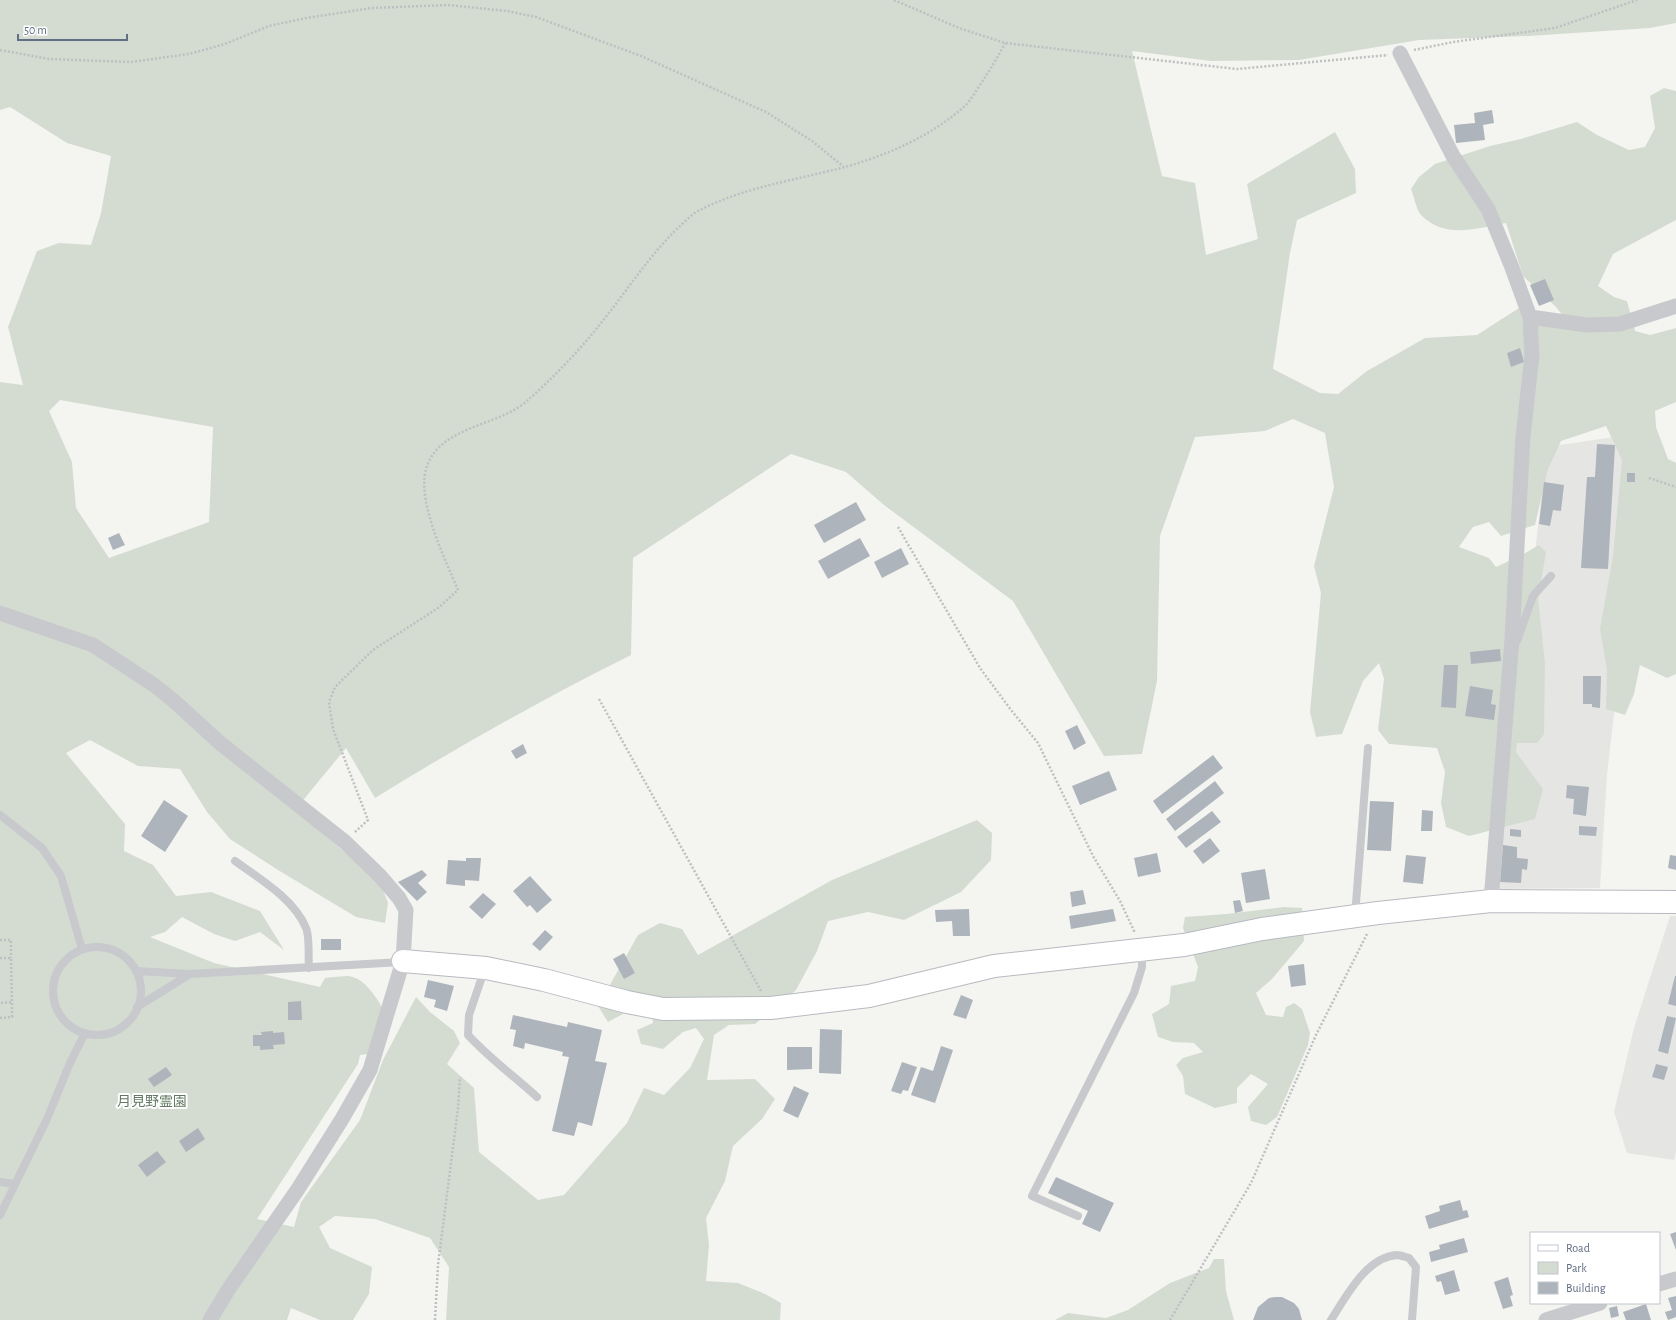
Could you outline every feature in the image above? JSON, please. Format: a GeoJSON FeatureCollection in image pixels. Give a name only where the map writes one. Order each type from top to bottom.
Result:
{"type":"FeatureCollection","features":[{"type":"Feature","properties":{"kind":"street"},"geometry":{"type":"LineString","coordinates":[[1400,53],[1453,156],[1488,209],[1530,317],[1532,355],[1523,436],[1510,659],[1491,901]]}},
{"type":"Feature","properties":{"kind":"street"},"geometry":{"type":"LineString","coordinates":[[1530,317],[1587,325],[1620,324],[1676,306]]}},
{"type":"Feature","properties":{"kind":"street"},"geometry":{"type":"LineString","coordinates":[[0,613],[93,645],[148,681],[174,701],[220,743],[345,842],[380,876],[399,898],[406,910],[403,962],[370,1070],[342,1119],[298,1189],[228,1290],[210,1320]]}},
{"type":"Feature","properties":{"kind":"street"},"geometry":{"type":"LineString","coordinates":[[403,962],[486,968],[544,980],[627,1002],[663,1009],[771,1008],[869,996],[994,966],[1184,945],[1262,929],[1378,913],[1491,901],[1676,902]]}},
{"type":"Feature","properties":{"kind":"street"},"geometry":{"type":"LineString","coordinates":[[1660,1284],[1676,1279]]}},
{"type":"Feature","properties":{"kind":"street"},"geometry":{"type":"LineString","coordinates":[[1546,1320],[1597,1304]]}},
{"type":"Feature","properties":{"kind":"lane"},"geometry":{"type":"LineString","coordinates":[[1510,659],[1533,596],[1550,576]]}},
{"type":"Feature","properties":{"kind":"lane"},"geometry":{"type":"LineString","coordinates":[[1355,916],[1368,748]]}},
{"type":"Feature","properties":{"kind":"lane"},"geometry":{"type":"LineString","coordinates":[[0,815],[42,848],[61,876],[82,950]]}},
{"type":"Feature","properties":{"kind":"lane"},"geometry":{"type":"LineString","coordinates":[[235,861],[279,894],[298,912],[307,929],[309,968]]}},
{"type":"Feature","properties":{"kind":"lane"},"geometry":{"type":"LineString","coordinates":[[100,947],[118,952],[126,957],[136,972],[141,989],[138,1007],[133,1015],[120,1028],[103,1034],[85,1033],[76,1029],[62,1018],[58,1010],[53,992],[56,974],[67,959],[82,950],[100,947]]}},
{"type":"Feature","properties":{"kind":"lane"},"geometry":{"type":"LineString","coordinates":[[1078,1216],[1032,1196],[1134,993],[1142,967],[1142,949]]}},
{"type":"Feature","properties":{"kind":"lane"},"geometry":{"type":"LineString","coordinates":[[136,972],[190,974],[403,962]]}},
{"type":"Feature","properties":{"kind":"lane"},"geometry":{"type":"LineString","coordinates":[[486,968],[469,1015],[468,1036],[484,1052],[510,1072],[537,1097]]}},
{"type":"Feature","properties":{"kind":"lane"},"geometry":{"type":"LineString","coordinates":[[138,1007],[190,974]]}},
{"type":"Feature","properties":{"kind":"lane"},"geometry":{"type":"LineString","coordinates":[[0,1215],[47,1119],[70,1063],[85,1033]]}},
{"type":"Feature","properties":{"kind":"lane"},"geometry":{"type":"LineString","coordinates":[[0,1182],[14,1184]]}},
{"type":"Feature","properties":{"kind":"lane"},"geometry":{"type":"LineString","coordinates":[[1331,1320],[1359,1277],[1384,1258],[1398,1255],[1409,1258],[1416,1267],[1412,1320]]}},
{"type":"Feature","properties":{"kind":"path"},"geometry":{"type":"LineString","coordinates":[[894,0],[959,28],[1005,43],[1237,69],[1400,53],[1453,42],[1555,28],[1637,0]]}},
{"type":"Feature","properties":{"kind":"path"},"geometry":{"type":"LineString","coordinates":[[0,50],[50,59],[131,62],[189,54],[224,44],[269,26],[306,18],[372,8],[448,5],[507,11],[536,17],[641,56],[766,112],[812,141],[844,167]]}},
{"type":"Feature","properties":{"kind":"path"},"geometry":{"type":"LineString","coordinates":[[345,842],[368,820],[332,729],[329,702],[335,688],[373,650],[438,608],[458,590],[438,542],[429,514],[424,482],[427,467],[433,455],[451,437],[477,425],[502,417],[527,402],[572,357],[600,325],[670,235],[695,212],[728,197],[844,167],[889,153],[928,134],[966,105],[993,66],[1005,43]]}},
{"type":"Feature","properties":{"kind":"path"},"geometry":{"type":"LineString","coordinates":[[1649,478],[1676,487]]}},
{"type":"Feature","properties":{"kind":"path"},"geometry":{"type":"LineString","coordinates":[[898,527],[980,668],[1038,743],[1093,856],[1120,901],[1142,949]]}},
{"type":"Feature","properties":{"kind":"path"},"geometry":{"type":"LineString","coordinates":[[599,699],[771,1008]]}},
{"type":"Feature","properties":{"kind":"path"},"geometry":{"type":"LineString","coordinates":[[1170,1320],[1251,1183],[1316,1035],[1378,913]]}},
{"type":"Feature","properties":{"kind":"path"},"geometry":{"type":"LineString","coordinates":[[0,940],[11,940],[12,1002],[12,1017],[0,1018]]}},
{"type":"Feature","properties":{"kind":"path"},"geometry":{"type":"LineString","coordinates":[[0,958],[11,958]]}},
{"type":"Feature","properties":{"kind":"path"},"geometry":{"type":"LineString","coordinates":[[0,1003],[12,1002]]}},
{"type":"Feature","properties":{"kind":"path"},"geometry":{"type":"LineString","coordinates":[[435,1320],[438,1265],[457,1116],[460,1077]]}},
{"type":"Feature","properties":{"kind":"shaded area"},"geometry":{"type":"Polygon","coordinates":[[[1640,433],[1620,660],[1607,775],[1600,888],[1497,889],[1547,447],[1640,433]]]}},
{"type":"Feature","properties":{"kind":"shaded area"},"geometry":{"type":"Polygon","coordinates":[[[1670,916],[1676,916],[1676,1152],[1674,1160],[1627,1153],[1614,1112],[1634,1028],[1670,916]]]}},
{"type":"Feature","properties":{"kind":"green space","name":"月見野霊園"},"geometry":{"type":"Polygon","coordinates":[[[0,0],[1676,0],[1676,23],[1650,28],[1529,36],[1419,40],[1299,60],[1211,61],[1132,51],[1162,176],[1195,183],[1206,255],[1258,239],[1247,184],[1335,132],[1355,169],[1356,193],[1297,220],[1290,253],[1273,369],[1320,393],[1338,394],[1367,371],[1425,338],[1477,335],[1519,308],[1564,317],[1556,307],[1523,276],[1506,223],[1473,229],[1451,230],[1441,228],[1431,223],[1419,212],[1411,189],[1419,177],[1435,164],[1490,146],[1521,139],[1577,122],[1597,135],[1629,150],[1645,147],[1655,128],[1650,96],[1664,88],[1676,91],[1676,220],[1613,254],[1598,286],[1614,297],[1627,301],[1635,331],[1650,335],[1676,328],[1676,402],[1655,411],[1656,427],[1668,459],[1676,463],[1676,674],[1667,678],[1640,665],[1634,694],[1625,715],[1606,709],[1607,670],[1600,629],[1613,556],[1622,460],[1606,426],[1561,441],[1548,469],[1535,525],[1501,536],[1489,522],[1473,527],[1459,547],[1489,558],[1496,567],[1539,545],[1546,552],[1538,599],[1545,663],[1544,734],[1537,743],[1517,743],[1516,752],[1543,789],[1535,819],[1469,836],[1446,827],[1441,803],[1445,772],[1437,748],[1389,744],[1378,730],[1384,679],[1379,663],[1363,681],[1342,734],[1316,737],[1310,712],[1321,593],[1314,566],[1334,487],[1325,433],[1293,419],[1265,431],[1195,437],[1160,536],[1157,681],[1142,754],[1104,756],[1013,601],[884,505],[846,472],[791,454],[633,558],[631,655],[502,724],[375,798],[346,748],[295,810],[380,882],[388,903],[385,923],[356,917],[230,839],[207,812],[180,769],[138,766],[90,740],[66,753],[125,824],[124,851],[153,865],[176,896],[211,892],[260,911],[284,950],[260,932],[235,941],[214,934],[182,917],[165,932],[150,937],[214,963],[320,987],[325,978],[345,976],[353,977],[368,987],[382,1007],[369,1054],[360,1055],[358,1064],[257,1219],[294,1227],[301,1202],[360,1120],[383,1060],[416,997],[430,1012],[454,1031],[460,1043],[447,1064],[474,1088],[479,1152],[538,1200],[564,1195],[627,1123],[644,1088],[664,1095],[690,1068],[704,1039],[696,1028],[683,1032],[663,1049],[641,1044],[637,1030],[653,1023],[651,999],[608,1022],[598,1006],[638,935],[660,923],[682,929],[698,955],[832,880],[977,820],[992,833],[991,860],[961,892],[904,920],[868,912],[828,921],[817,951],[796,990],[755,1024],[729,1025],[714,1035],[707,1080],[755,1079],[775,1099],[762,1119],[733,1146],[725,1181],[706,1218],[709,1245],[706,1281],[738,1283],[765,1294],[781,1303],[780,1320],[446,1320],[449,1267],[430,1238],[375,1219],[335,1216],[319,1227],[330,1248],[372,1267],[369,1294],[353,1320],[320,1320],[291,1308],[287,1320],[0,1320],[0,382],[23,385],[8,327],[37,251],[59,243],[91,245],[101,213],[111,156],[67,143],[10,107],[0,110],[0,0]],[[60,400],[49,411],[72,462],[76,508],[109,558],[209,522],[213,427],[60,400]]]}},
{"type":"Feature","properties":{"kind":"green space"},"geometry":{"type":"Polygon","coordinates":[[[1284,907],[1302,908],[1304,941],[1272,979],[1256,993],[1266,1015],[1283,1017],[1286,1007],[1294,1003],[1302,1009],[1310,1033],[1308,1045],[1277,1117],[1266,1125],[1251,1121],[1248,1107],[1268,1084],[1251,1074],[1237,1088],[1237,1103],[1215,1108],[1185,1094],[1183,1076],[1176,1065],[1183,1058],[1203,1052],[1194,1043],[1173,1042],[1158,1037],[1152,1014],[1169,1004],[1171,986],[1195,981],[1198,967],[1183,928],[1185,917],[1284,907]]]}},
{"type":"Feature","properties":{"kind":"green space"},"geometry":{"type":"Polygon","coordinates":[[[1214,1259],[1224,1259],[1226,1291],[1234,1320],[1055,1320],[1068,1313],[1106,1318],[1128,1310],[1170,1283],[1209,1268],[1214,1259]]]}},
{"type":"Feature","properties":{"kind":"building"},"geometry":{"type":"Polygon","coordinates":[[[1492,110],[1494,123],[1483,125],[1485,140],[1456,143],[1454,125],[1475,123],[1474,113],[1492,110]]]}},
{"type":"Feature","properties":{"kind":"building"},"geometry":{"type":"Polygon","coordinates":[[[1545,279],[1554,300],[1539,306],[1530,285],[1545,279]]]}},
{"type":"Feature","properties":{"kind":"building"},"geometry":{"type":"Polygon","coordinates":[[[1520,348],[1524,362],[1511,367],[1507,353],[1520,348]]]}},
{"type":"Feature","properties":{"kind":"building"},"geometry":{"type":"Polygon","coordinates":[[[1597,444],[1615,445],[1608,569],[1581,568],[1587,477],[1595,477],[1597,444]]]}},
{"type":"Feature","properties":{"kind":"building"},"geometry":{"type":"Polygon","coordinates":[[[1627,473],[1635,473],[1635,482],[1627,482],[1627,473]]]}},
{"type":"Feature","properties":{"kind":"building"},"geometry":{"type":"Polygon","coordinates":[[[1544,482],[1564,485],[1561,511],[1553,510],[1550,526],[1539,524],[1544,482]]]}},
{"type":"Feature","properties":{"kind":"building"},"geometry":{"type":"Polygon","coordinates":[[[856,502],[866,520],[824,543],[814,525],[856,502]]]}},
{"type":"Feature","properties":{"kind":"building"},"geometry":{"type":"Polygon","coordinates":[[[119,533],[125,545],[113,550],[108,538],[119,533]]]}},
{"type":"Feature","properties":{"kind":"building"},"geometry":{"type":"Polygon","coordinates":[[[860,538],[870,556],[828,579],[818,561],[860,538]]]}},
{"type":"Feature","properties":{"kind":"building"},"geometry":{"type":"Polygon","coordinates":[[[901,548],[909,564],[882,578],[874,562],[901,548]]]}},
{"type":"Feature","properties":{"kind":"building"},"geometry":{"type":"Polygon","coordinates":[[[1500,649],[1501,661],[1471,664],[1470,652],[1500,649]]]}},
{"type":"Feature","properties":{"kind":"building"},"geometry":{"type":"Polygon","coordinates":[[[1444,665],[1458,665],[1456,708],[1441,707],[1444,665]]]}},
{"type":"Feature","properties":{"kind":"building"},"geometry":{"type":"Polygon","coordinates":[[[1583,676],[1601,676],[1600,708],[1592,707],[1592,704],[1583,704],[1583,676]]]}},
{"type":"Feature","properties":{"kind":"building"},"geometry":{"type":"Polygon","coordinates":[[[1470,686],[1493,690],[1491,704],[1496,705],[1494,720],[1465,716],[1470,686]]]}},
{"type":"Feature","properties":{"kind":"building"},"geometry":{"type":"Polygon","coordinates":[[[1077,725],[1086,743],[1074,750],[1065,731],[1077,725]]]}},
{"type":"Feature","properties":{"kind":"building"},"geometry":{"type":"Polygon","coordinates":[[[523,744],[527,753],[516,759],[511,751],[523,744]]]}},
{"type":"Feature","properties":{"kind":"building"},"geometry":{"type":"Polygon","coordinates":[[[1213,755],[1223,768],[1162,814],[1153,801],[1213,755]]]}},
{"type":"Feature","properties":{"kind":"building"},"geometry":{"type":"Polygon","coordinates":[[[1109,771],[1117,790],[1080,805],[1072,786],[1109,771]]]}},
{"type":"Feature","properties":{"kind":"building"},"geometry":{"type":"Polygon","coordinates":[[[1215,781],[1224,793],[1175,831],[1166,819],[1215,781]]]}},
{"type":"Feature","properties":{"kind":"building"},"geometry":{"type":"Polygon","coordinates":[[[1567,785],[1589,787],[1586,816],[1573,814],[1574,799],[1566,798],[1567,785]]]}},
{"type":"Feature","properties":{"kind":"building"},"geometry":{"type":"Polygon","coordinates":[[[164,800],[188,816],[165,852],[141,836],[164,800]]]}},
{"type":"Feature","properties":{"kind":"building"},"geometry":{"type":"Polygon","coordinates":[[[1370,801],[1394,802],[1391,851],[1367,850],[1370,801]]]}},
{"type":"Feature","properties":{"kind":"building"},"geometry":{"type":"Polygon","coordinates":[[[1422,810],[1433,811],[1432,831],[1421,831],[1422,810]]]}},
{"type":"Feature","properties":{"kind":"building"},"geometry":{"type":"Polygon","coordinates":[[[1212,811],[1221,822],[1186,848],[1177,837],[1212,811]]]}},
{"type":"Feature","properties":{"kind":"building"},"geometry":{"type":"Polygon","coordinates":[[[1579,826],[1597,827],[1596,836],[1579,835],[1579,826]]]}},
{"type":"Feature","properties":{"kind":"building"},"geometry":{"type":"Polygon","coordinates":[[[1510,829],[1521,830],[1521,837],[1510,836],[1510,829]]]}},
{"type":"Feature","properties":{"kind":"building"},"geometry":{"type":"Polygon","coordinates":[[[1210,838],[1220,851],[1203,864],[1193,851],[1210,838]]]}},
{"type":"Feature","properties":{"kind":"building"},"geometry":{"type":"Polygon","coordinates":[[[1503,845],[1517,847],[1517,858],[1528,859],[1527,870],[1522,869],[1521,883],[1500,882],[1503,845]]]}},
{"type":"Feature","properties":{"kind":"building"},"geometry":{"type":"Polygon","coordinates":[[[1157,853],[1161,872],[1138,877],[1134,858],[1157,853]]]}},
{"type":"Feature","properties":{"kind":"building"},"geometry":{"type":"Polygon","coordinates":[[[1406,855],[1426,857],[1423,884],[1403,882],[1406,855]]]}},
{"type":"Feature","properties":{"kind":"building"},"geometry":{"type":"Polygon","coordinates":[[[1670,855],[1676,856],[1676,870],[1668,868],[1670,855]]]}},
{"type":"Feature","properties":{"kind":"building"},"geometry":{"type":"Polygon","coordinates":[[[466,858],[481,858],[479,881],[465,880],[465,886],[446,884],[448,860],[466,861],[466,858]]]}},
{"type":"Feature","properties":{"kind":"building"},"geometry":{"type":"Polygon","coordinates":[[[1265,869],[1270,899],[1246,903],[1241,873],[1265,869]]]}},
{"type":"Feature","properties":{"kind":"building"},"geometry":{"type":"Polygon","coordinates":[[[422,870],[427,875],[418,883],[427,892],[417,901],[398,882],[422,870]]]}},
{"type":"Feature","properties":{"kind":"building"},"geometry":{"type":"Polygon","coordinates":[[[530,876],[552,900],[537,913],[530,905],[527,907],[513,891],[530,876]]]}},
{"type":"Feature","properties":{"kind":"building"},"geometry":{"type":"Polygon","coordinates":[[[1083,890],[1086,904],[1072,907],[1070,892],[1083,890]]]}},
{"type":"Feature","properties":{"kind":"building"},"geometry":{"type":"Polygon","coordinates":[[[483,893],[496,904],[482,919],[469,907],[483,893]]]}},
{"type":"Feature","properties":{"kind":"building"},"geometry":{"type":"Polygon","coordinates":[[[1240,900],[1243,911],[1235,913],[1233,901],[1240,900]]]}},
{"type":"Feature","properties":{"kind":"building"},"geometry":{"type":"Polygon","coordinates":[[[969,909],[970,936],[953,936],[952,921],[936,922],[935,910],[969,909]]]}},
{"type":"Feature","properties":{"kind":"building"},"geometry":{"type":"Polygon","coordinates":[[[1113,909],[1116,921],[1071,929],[1069,916],[1113,909]]]}},
{"type":"Feature","properties":{"kind":"building"},"geometry":{"type":"Polygon","coordinates":[[[545,930],[553,937],[540,951],[532,944],[545,930]]]}},
{"type":"Feature","properties":{"kind":"building"},"geometry":{"type":"Polygon","coordinates":[[[321,939],[341,939],[341,950],[321,950],[321,939]]]}},
{"type":"Feature","properties":{"kind":"building"},"geometry":{"type":"Polygon","coordinates":[[[624,953],[635,973],[624,979],[613,959],[624,953]]]}},
{"type":"Feature","properties":{"kind":"building"},"geometry":{"type":"Polygon","coordinates":[[[1304,964],[1306,985],[1291,987],[1288,966],[1304,964]]]}},
{"type":"Feature","properties":{"kind":"building"},"geometry":{"type":"Polygon","coordinates":[[[1676,976],[1676,1006],[1668,1004],[1676,976]]]}},
{"type":"Feature","properties":{"kind":"building"},"geometry":{"type":"Polygon","coordinates":[[[428,980],[454,986],[447,1011],[434,1007],[436,1000],[424,997],[428,980]]]}},
{"type":"Feature","properties":{"kind":"building"},"geometry":{"type":"Polygon","coordinates":[[[961,995],[973,1000],[966,1019],[953,1015],[961,995]]]}},
{"type":"Feature","properties":{"kind":"building"},"geometry":{"type":"Polygon","coordinates":[[[301,1001],[302,1020],[288,1020],[288,1002],[301,1001]]]}},
{"type":"Feature","properties":{"kind":"building"},"geometry":{"type":"Polygon","coordinates":[[[513,1015],[567,1027],[568,1022],[602,1030],[595,1061],[607,1063],[592,1126],[578,1122],[574,1136],[552,1131],[569,1057],[562,1056],[563,1052],[525,1043],[524,1049],[513,1046],[516,1030],[510,1029],[513,1015]]]}},
{"type":"Feature","properties":{"kind":"building"},"geometry":{"type":"Polygon","coordinates":[[[1667,1016],[1676,1018],[1668,1054],[1658,1051],[1667,1016]]]}},
{"type":"Feature","properties":{"kind":"building"},"geometry":{"type":"Polygon","coordinates":[[[820,1029],[842,1030],[841,1074],[819,1073],[820,1029]]]}},
{"type":"Feature","properties":{"kind":"building"},"geometry":{"type":"Polygon","coordinates":[[[273,1031],[273,1033],[284,1032],[285,1044],[273,1045],[274,1049],[260,1050],[260,1046],[253,1046],[253,1035],[262,1035],[261,1032],[273,1031]]]}},
{"type":"Feature","properties":{"kind":"building"},"geometry":{"type":"Polygon","coordinates":[[[941,1046],[953,1050],[935,1103],[911,1095],[921,1067],[933,1071],[941,1046]]]}},
{"type":"Feature","properties":{"kind":"building"},"geometry":{"type":"Polygon","coordinates":[[[787,1047],[812,1047],[812,1069],[787,1070],[787,1047]]]}},
{"type":"Feature","properties":{"kind":"building"},"geometry":{"type":"Polygon","coordinates":[[[902,1062],[917,1067],[908,1091],[903,1090],[901,1094],[891,1091],[902,1062]]]}},
{"type":"Feature","properties":{"kind":"building"},"geometry":{"type":"Polygon","coordinates":[[[1656,1064],[1668,1067],[1664,1080],[1652,1077],[1656,1064]]]}},
{"type":"Feature","properties":{"kind":"building"},"geometry":{"type":"Polygon","coordinates":[[[166,1067],[172,1075],[154,1087],[148,1079],[166,1067]]]}},
{"type":"Feature","properties":{"kind":"building"},"geometry":{"type":"Polygon","coordinates":[[[794,1086],[809,1093],[798,1118],[783,1111],[794,1086]]]}},
{"type":"Feature","properties":{"kind":"building"},"geometry":{"type":"Polygon","coordinates":[[[198,1128],[205,1139],[186,1152],[179,1141],[198,1128]]]}},
{"type":"Feature","properties":{"kind":"building"},"geometry":{"type":"Polygon","coordinates":[[[157,1151],[166,1162],[147,1177],[138,1165],[157,1151]]]}},
{"type":"Feature","properties":{"kind":"building"},"geometry":{"type":"Polygon","coordinates":[[[1056,1177],[1114,1203],[1100,1232],[1082,1224],[1088,1211],[1048,1193],[1056,1177]]]}},
{"type":"Feature","properties":{"kind":"building"},"geometry":{"type":"Polygon","coordinates":[[[1460,1200],[1463,1211],[1467,1210],[1469,1217],[1429,1229],[1425,1216],[1440,1211],[1439,1206],[1460,1200]]]}},
{"type":"Feature","properties":{"kind":"building"},"geometry":{"type":"Polygon","coordinates":[[[1676,1232],[1676,1250],[1670,1234],[1676,1232]]]}},
{"type":"Feature","properties":{"kind":"building"},"geometry":{"type":"Polygon","coordinates":[[[1464,1238],[1468,1252],[1431,1262],[1429,1252],[1440,1249],[1439,1245],[1464,1238]]]}},
{"type":"Feature","properties":{"kind":"building"},"geometry":{"type":"Polygon","coordinates":[[[1454,1270],[1460,1291],[1445,1295],[1441,1281],[1437,1282],[1435,1276],[1454,1270]]]}},
{"type":"Feature","properties":{"kind":"building"},"geometry":{"type":"Polygon","coordinates":[[[1508,1277],[1513,1295],[1510,1296],[1513,1306],[1503,1309],[1494,1282],[1508,1277]]]}},
{"type":"Feature","properties":{"kind":"building"},"geometry":{"type":"Polygon","coordinates":[[[1676,1296],[1676,1317],[1668,1320],[1665,1312],[1672,1310],[1668,1298],[1676,1296]]]}},
{"type":"Feature","properties":{"kind":"building"},"geometry":{"type":"Polygon","coordinates":[[[1282,1297],[1294,1303],[1299,1309],[1302,1320],[1253,1320],[1258,1307],[1269,1298],[1282,1297]]]}},
{"type":"Feature","properties":{"kind":"building"},"geometry":{"type":"Polygon","coordinates":[[[1646,1304],[1651,1320],[1626,1320],[1623,1312],[1646,1304]]]}},
{"type":"Feature","properties":{"kind":"building"},"geometry":{"type":"Polygon","coordinates":[[[1617,1306],[1619,1316],[1611,1318],[1609,1308],[1617,1306]]]}}]}
